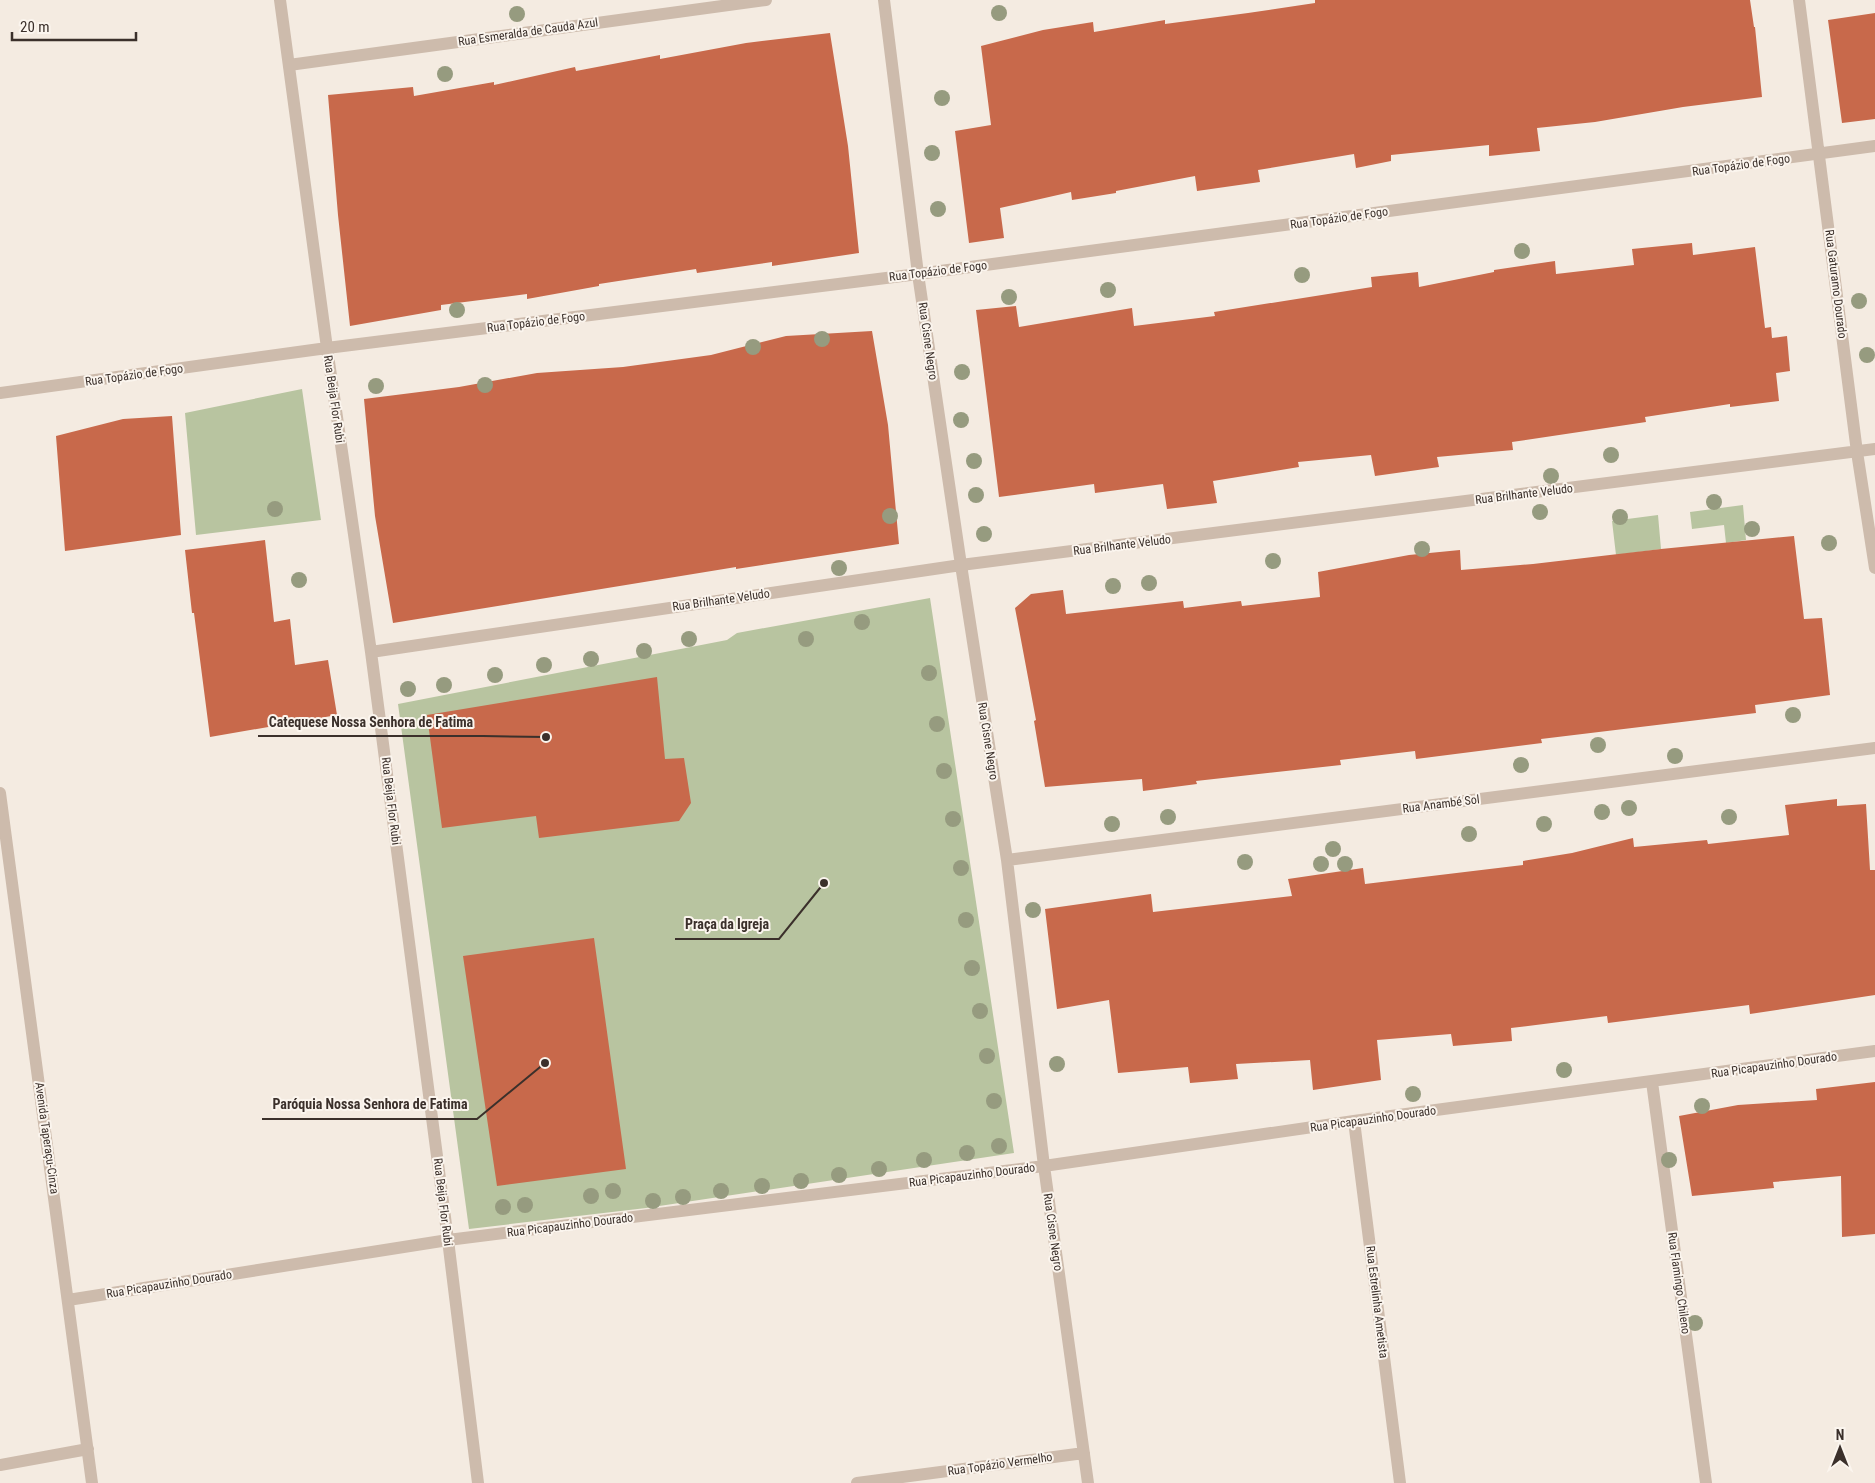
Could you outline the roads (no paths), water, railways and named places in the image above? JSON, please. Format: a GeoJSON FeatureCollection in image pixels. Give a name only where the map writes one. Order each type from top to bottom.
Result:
{"type":"FeatureCollection","features":[{"type":"Feature","properties":{"kind":"street","name":"Rua Beija Flor Rubi"},"geometry":{"type":"LineString","coordinates":[[280,0],[327,348],[371,652],[478,1483]]}},
{"type":"Feature","properties":{"kind":"street","name":"Rua Esmeralda de Cauda Azul"},"geometry":{"type":"LineString","coordinates":[[289,65],[766,0]]}},
{"type":"Feature","properties":{"kind":"street","name":"Rua Cisne Negro"},"geometry":{"type":"LineString","coordinates":[[884,0],[918,274],[1007,860],[1044,1166],[1088,1483]]}},
{"type":"Feature","properties":{"kind":"street","name":"Rua Gaturamo Dourado"},"geometry":{"type":"LineString","coordinates":[[1799,0],[1875,568]]}},
{"type":"Feature","properties":{"kind":"street","name":"Rua Topázio de Fogo"},"geometry":{"type":"LineString","coordinates":[[0,393],[327,348],[918,274],[1875,146]]}},
{"type":"Feature","properties":{"kind":"street","name":"Rua Brilhante Veludo"},"geometry":{"type":"LineString","coordinates":[[371,652],[961,565],[1875,449]]}},
{"type":"Feature","properties":{"kind":"street","name":"Rua Anambé Sol"},"geometry":{"type":"LineString","coordinates":[[1007,860],[1875,748]]}},
{"type":"Feature","properties":{"kind":"street","name":"Avenida Taperaçu-Cinza"},"geometry":{"type":"LineString","coordinates":[[0,793],[92,1483]]}},
{"type":"Feature","properties":{"kind":"street","name":"Rua Picapauzinho Dourado"},"geometry":{"type":"LineString","coordinates":[[68,1300],[448,1240],[1044,1166],[1354,1121],[1875,1051]]}},
{"type":"Feature","properties":{"kind":"street","name":"Rua Flamingo Chileno"},"geometry":{"type":"LineString","coordinates":[[1652,1082],[1706,1483]]}},
{"type":"Feature","properties":{"kind":"street","name":"Rua Estrelinha Ametista"},"geometry":{"type":"LineString","coordinates":[[1354,1121],[1400,1483]]}},
{"type":"Feature","properties":{"kind":"street"},"geometry":{"type":"LineString","coordinates":[[0,1465],[88,1449]]}},
{"type":"Feature","properties":{"kind":"street","name":"Rua Topázio Vermelho"},"geometry":{"type":"LineString","coordinates":[[857,1483],[1084,1453]]}},
{"type":"Feature","properties":{"kind":"place","name":"Catequese Nossa Senhora de Fatima"},"geometry":{"type":"Point","coordinates":[546,737]}},
{"type":"Feature","properties":{"kind":"place","name":"Praça da Igreja"},"geometry":{"type":"Point","coordinates":[824,883]}},
{"type":"Feature","properties":{"kind":"place","name":"Paróquia Nossa Senhora de Fatima"},"geometry":{"type":"Point","coordinates":[545,1063]}}]}
